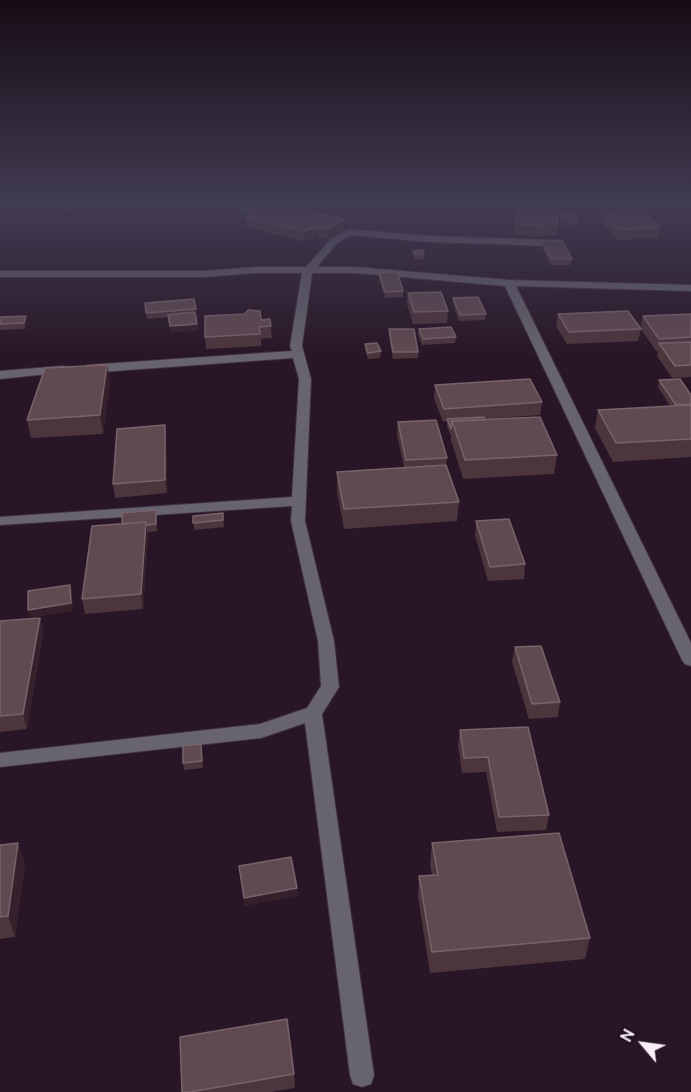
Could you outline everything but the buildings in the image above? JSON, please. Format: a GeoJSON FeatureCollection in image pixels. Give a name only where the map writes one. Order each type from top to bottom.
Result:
{"type":"FeatureCollection","features":[{"type":"Feature","properties":{"kind":"street"},"geometry":{"type":"LineString","coordinates":[[0,760],[261,731],[313,713],[330,687],[326,641],[298,521],[305,379],[296,346],[297,330],[307,272],[320,257]]}},
{"type":"Feature","properties":{"kind":"street"},"geometry":{"type":"LineString","coordinates":[[0,274],[204,274],[273,269],[307,272],[396,272],[509,283],[691,288]]}},
{"type":"Feature","properties":{"kind":"street"},"geometry":{"type":"LineString","coordinates":[[509,283],[691,660]]}},
{"type":"Feature","properties":{"kind":"street"},"geometry":{"type":"LineString","coordinates":[[0,375],[299,354]]}},
{"type":"Feature","properties":{"kind":"street"},"geometry":{"type":"LineString","coordinates":[[0,521],[300,501]]}},
{"type":"Feature","properties":{"kind":"street"},"geometry":{"type":"LineString","coordinates":[[313,713],[362,1075]]}}]}
